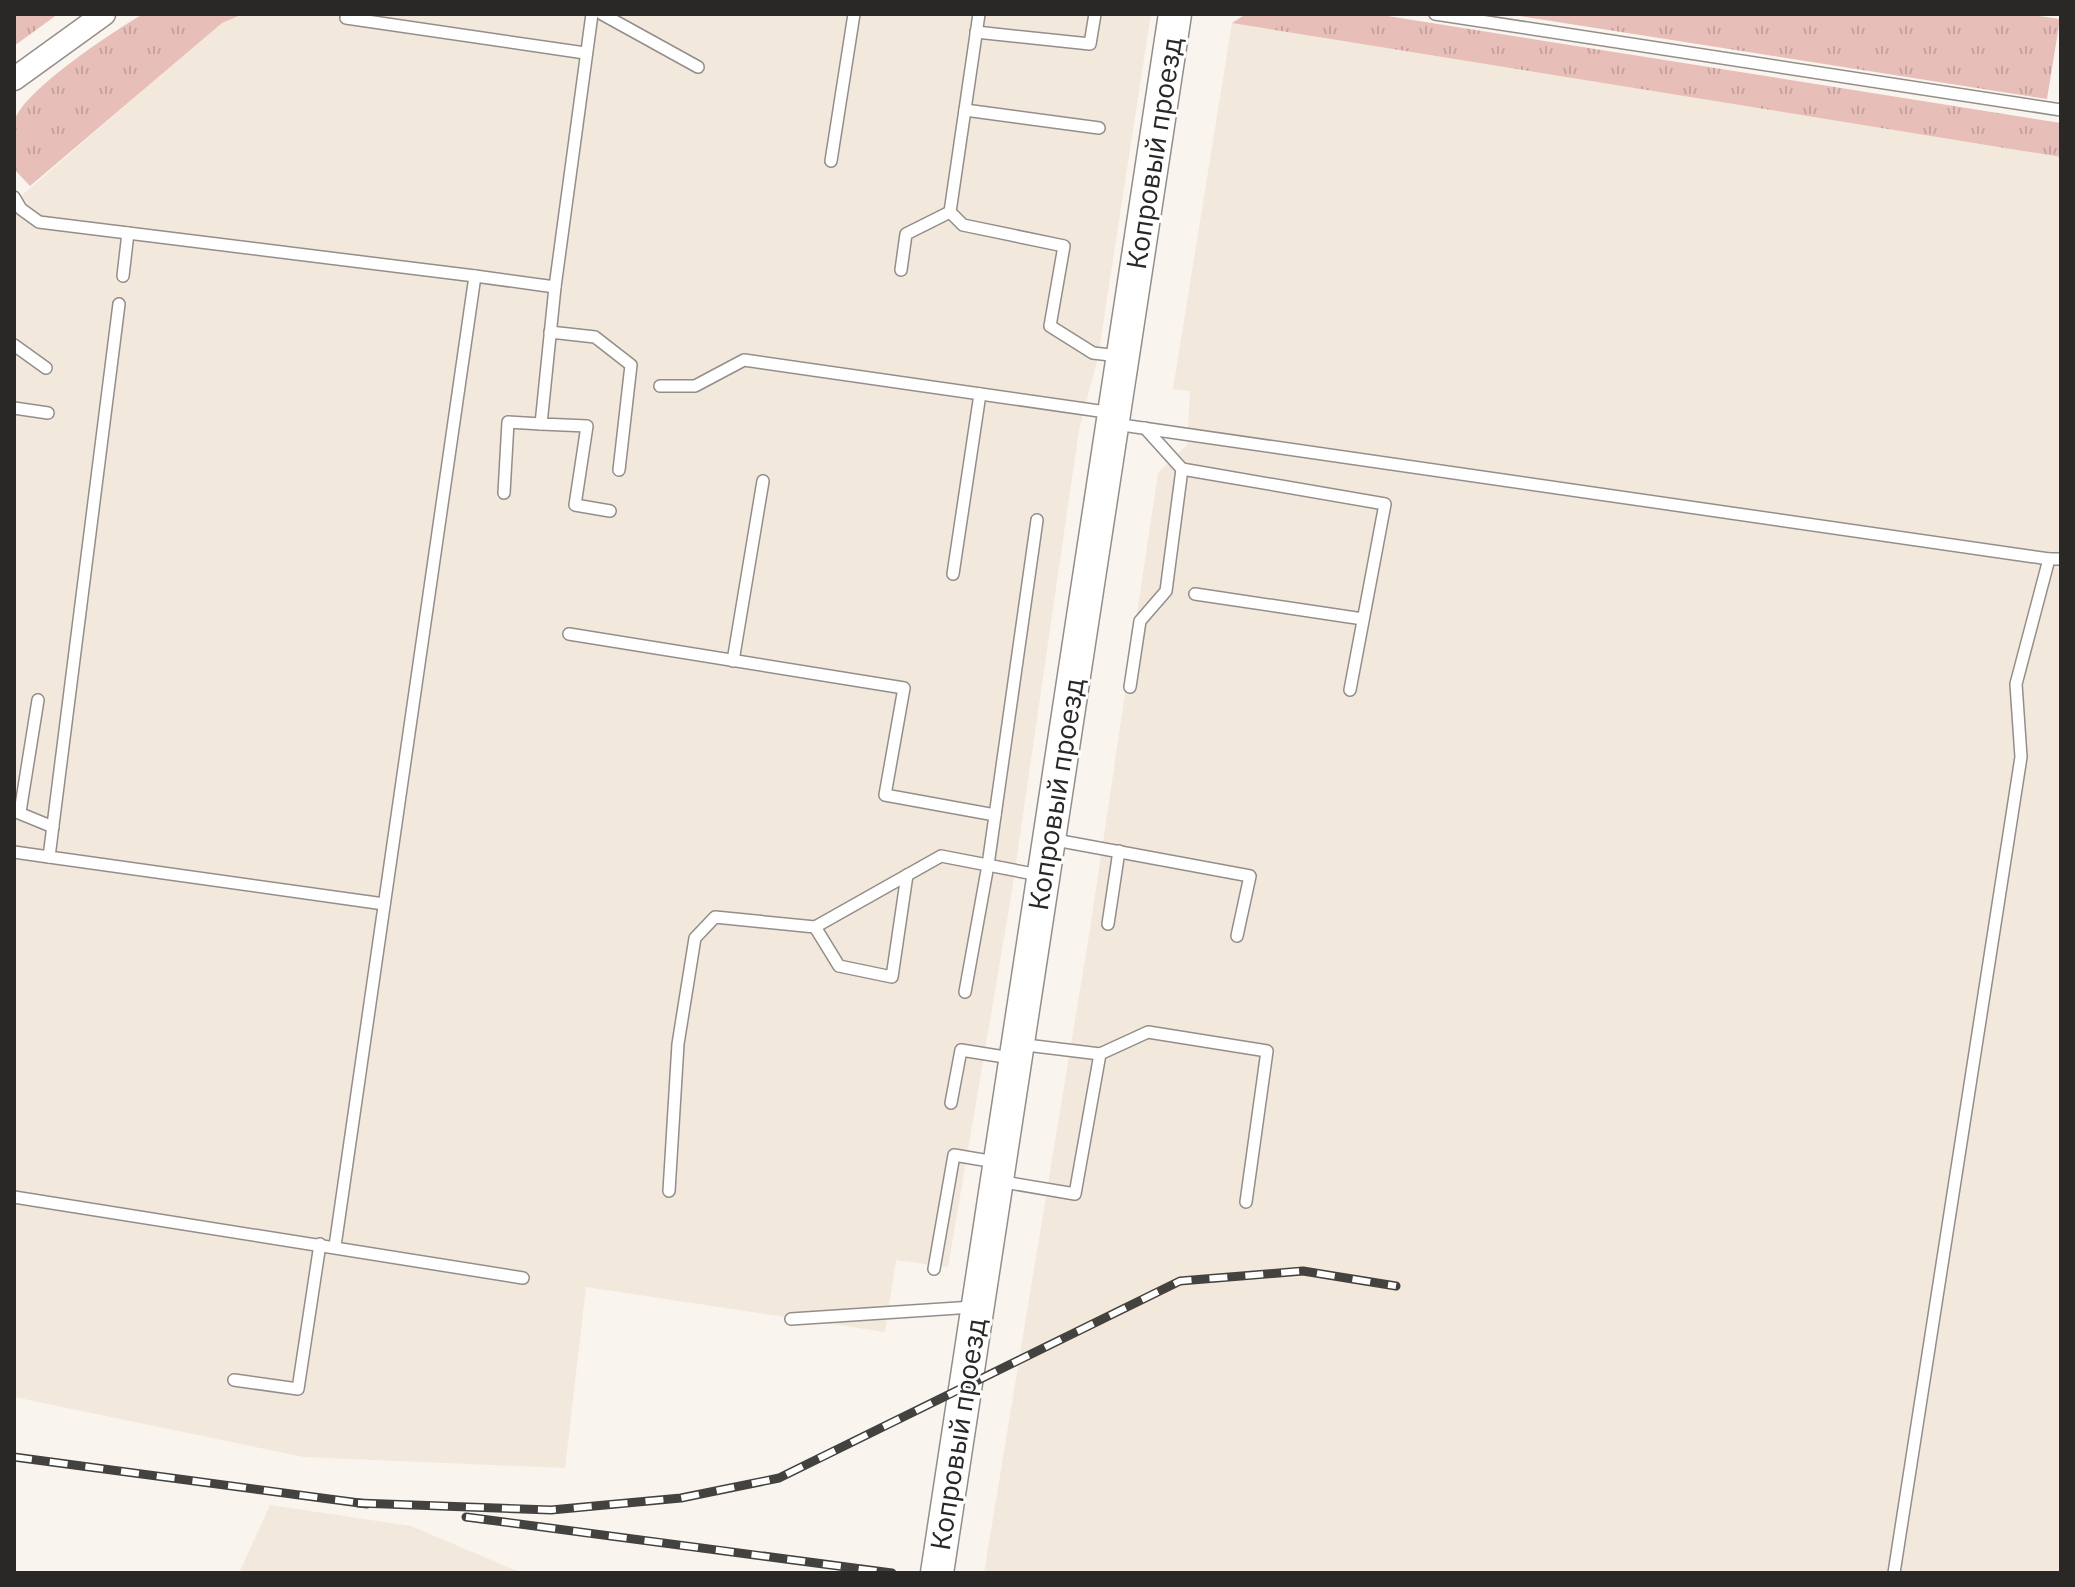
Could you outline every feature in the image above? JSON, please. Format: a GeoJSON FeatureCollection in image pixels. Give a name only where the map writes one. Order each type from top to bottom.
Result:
{"type":"FeatureCollection","features":[{"type":"Feature","properties":{"kind":"main road","name":"Копровый проезд"},"geometry":{"type":"LineString","coordinates":[[937,1573],[1175,14]]}},
{"type":"Feature","properties":{"kind":"street"},"geometry":{"type":"LineString","coordinates":[[14,79],[104,14]]}},
{"type":"Feature","properties":{"kind":"lane"},"geometry":{"type":"LineString","coordinates":[[541,424],[555,287],[592,14]]}},
{"type":"Feature","properties":{"kind":"lane"},"geometry":{"type":"LineString","coordinates":[[602,14],[698,67]]}},
{"type":"Feature","properties":{"kind":"lane"},"geometry":{"type":"LineString","coordinates":[[831,161],[854,14]]}},
{"type":"Feature","properties":{"kind":"lane"},"geometry":{"type":"LineString","coordinates":[[950,212],[979,14]]}},
{"type":"Feature","properties":{"kind":"lane"},"geometry":{"type":"LineString","coordinates":[[976,32],[1090,44],[1095,14]]}},
{"type":"Feature","properties":{"kind":"lane"},"geometry":{"type":"LineString","coordinates":[[1435,14],[2061,110]]}},
{"type":"Feature","properties":{"kind":"lane"},"geometry":{"type":"LineString","coordinates":[[346,18],[585,53]]}},
{"type":"Feature","properties":{"kind":"lane"},"geometry":{"type":"LineString","coordinates":[[965,110],[1099,128]]}},
{"type":"Feature","properties":{"kind":"lane"},"geometry":{"type":"LineString","coordinates":[[14,197],[21,209],[39,222],[555,287]]}},
{"type":"Feature","properties":{"kind":"lane"},"geometry":{"type":"LineString","coordinates":[[950,212],[963,225],[1064,246],[1050,326],[1093,353],[1123,356]]}},
{"type":"Feature","properties":{"kind":"lane"},"geometry":{"type":"LineString","coordinates":[[901,270],[906,234],[950,212]]}},
{"type":"Feature","properties":{"kind":"lane"},"geometry":{"type":"LineString","coordinates":[[123,276],[128,233]]}},
{"type":"Feature","properties":{"kind":"lane"},"geometry":{"type":"LineString","coordinates":[[335,1246],[475,276]]}},
{"type":"Feature","properties":{"kind":"lane"},"geometry":{"type":"LineString","coordinates":[[49,857],[119,304]]}},
{"type":"Feature","properties":{"kind":"lane"},"geometry":{"type":"LineString","coordinates":[[550,332],[595,337],[631,365],[619,470]]}},
{"type":"Feature","properties":{"kind":"lane"},"geometry":{"type":"LineString","coordinates":[[14,345],[46,368]]}},
{"type":"Feature","properties":{"kind":"lane"},"geometry":{"type":"LineString","coordinates":[[660,386],[695,386],[744,360],[980,394],[1145,428],[2055,559],[2016,684],[2021,757],[1894,1573]]}},
{"type":"Feature","properties":{"kind":"lane"},"geometry":{"type":"LineString","coordinates":[[953,574],[980,394]]}},
{"type":"Feature","properties":{"kind":"lane"},"geometry":{"type":"LineString","coordinates":[[14,408],[48,413]]}},
{"type":"Feature","properties":{"kind":"lane"},"geometry":{"type":"LineString","coordinates":[[504,493],[508,422],[587,426],[575,505],[610,511]]}},
{"type":"Feature","properties":{"kind":"lane"},"geometry":{"type":"LineString","coordinates":[[1145,428],[1182,469],[1385,504],[1350,690]]}},
{"type":"Feature","properties":{"kind":"lane"},"geometry":{"type":"LineString","coordinates":[[1130,687],[1140,621],[1166,591],[1182,469]]}},
{"type":"Feature","properties":{"kind":"lane"},"geometry":{"type":"LineString","coordinates":[[733,661],[763,481]]}},
{"type":"Feature","properties":{"kind":"lane"},"geometry":{"type":"LineString","coordinates":[[965,992],[988,865],[1037,520]]}},
{"type":"Feature","properties":{"kind":"lane"},"geometry":{"type":"LineString","coordinates":[[1195,594],[1363,619]]}},
{"type":"Feature","properties":{"kind":"lane"},"geometry":{"type":"LineString","coordinates":[[569,634],[904,688],[885,795],[995,815]]}},
{"type":"Feature","properties":{"kind":"lane"},"geometry":{"type":"LineString","coordinates":[[38,700],[17,812],[53,827]]}},
{"type":"Feature","properties":{"kind":"lane"},"geometry":{"type":"LineString","coordinates":[[1049,839],[1250,876],[1237,936]]}},
{"type":"Feature","properties":{"kind":"lane"},"geometry":{"type":"LineString","coordinates":[[1108,924],[1119,851]]}},
{"type":"Feature","properties":{"kind":"lane"},"geometry":{"type":"LineString","coordinates":[[14,852],[384,904]]}},
{"type":"Feature","properties":{"kind":"lane"},"geometry":{"type":"LineString","coordinates":[[669,1191],[678,1044],[695,938],[715,917],[815,927],[941,856],[1044,876]]}},
{"type":"Feature","properties":{"kind":"lane"},"geometry":{"type":"LineString","coordinates":[[815,927],[839,966],[892,977],[907,875]]}},
{"type":"Feature","properties":{"kind":"lane"},"geometry":{"type":"LineString","coordinates":[[951,1103],[961,1050],[1100,1054],[1148,1032],[1267,1051],[1246,1202]]}},
{"type":"Feature","properties":{"kind":"lane"},"geometry":{"type":"LineString","coordinates":[[934,1269],[954,1155],[998,1172],[1075,1194],[1100,1054]]}},
{"type":"Feature","properties":{"kind":"lane"},"geometry":{"type":"LineString","coordinates":[[14,1197],[523,1278]]}},
{"type":"Feature","properties":{"kind":"lane"},"geometry":{"type":"LineString","coordinates":[[234,1380],[298,1389],[320,1244]]}},
{"type":"Feature","properties":{"kind":"lane"},"geometry":{"type":"LineString","coordinates":[[791,1319],[978,1306]]}},
{"type":"Feature","properties":{"kind":"shaded area"},"geometry":{"type":"Polygon","coordinates":[[[243,14],[1151,14],[1098,357],[1079,430],[1011,897],[948,1267],[896,1260],[885,1332],[586,1287],[565,1468],[304,1457],[14,1397],[14,202],[222,22],[243,14]]]}},
{"type":"Feature","properties":{"kind":"shaded area"},"geometry":{"type":"Polygon","coordinates":[[[1232,23],[2061,157],[2061,1573],[984,1573],[1090,929],[1158,473],[1187,445],[1190,391],[1173,389],[1232,23]]]}},
{"type":"Feature","properties":{"kind":"shaded area"},"geometry":{"type":"Polygon","coordinates":[[[270,1505],[411,1526],[522,1573],[239,1573],[270,1505]]]}},
{"type":"Feature","properties":{"kind":"green space"},"geometry":{"type":"Polygon","coordinates":[[[14,14],[58,14],[14,46],[14,14]]]}},
{"type":"Feature","properties":{"kind":"green space"},"geometry":{"type":"Polygon","coordinates":[[[143,14],[243,14],[222,23],[30,186],[14,169],[14,126],[22,108],[72,62],[143,14]]]}},
{"type":"Feature","properties":{"kind":"green space"},"geometry":{"type":"Polygon","coordinates":[[[1246,14],[1375,14],[2061,123],[2061,157],[1232,23],[1246,14]]]}},
{"type":"Feature","properties":{"kind":"green space"},"geometry":{"type":"Polygon","coordinates":[[[1507,14],[2025,14],[2060,19],[2047,99],[1507,14]]]}},
{"type":"Feature","properties":{"kind":"railway"},"geometry":{"type":"LineString","coordinates":[[358,1503],[551,1510],[681,1498],[779,1478],[1180,1281],[1303,1271],[1396,1286]]}},
{"type":"Feature","properties":{"kind":"railway"},"geometry":{"type":"LineString","coordinates":[[14,1457],[367,1504]]}},
{"type":"Feature","properties":{"kind":"railway"},"geometry":{"type":"LineString","coordinates":[[466,1517],[892,1573]]}}]}
